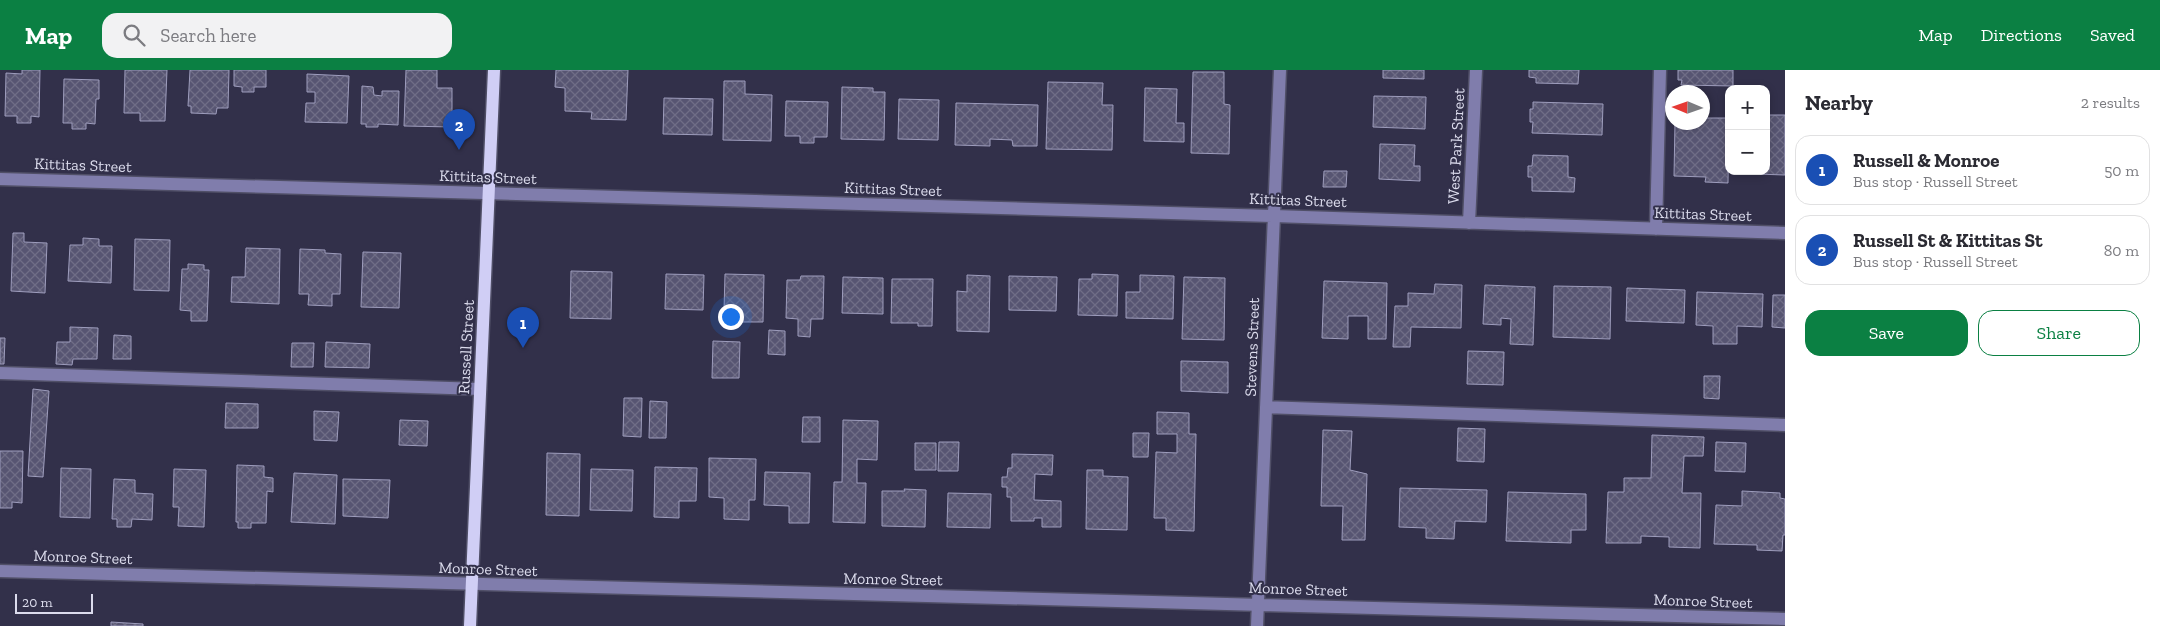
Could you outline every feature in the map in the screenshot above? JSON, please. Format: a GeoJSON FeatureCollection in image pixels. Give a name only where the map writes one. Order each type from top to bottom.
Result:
{"type":"FeatureCollection","features":[{"type":"Feature","properties":{"kind":"main road","name":"Russell Street"},"geometry":{"type":"LineString","coordinates":[[470,626],[494,70]]}},
{"type":"Feature","properties":{"kind":"street","name":"Stevens Street"},"geometry":{"type":"LineString","coordinates":[[1257,626],[1280,70]]}},
{"type":"Feature","properties":{"kind":"street","name":"West Park Street"},"geometry":{"type":"LineString","coordinates":[[1469,223],[1476,70]]}},
{"type":"Feature","properties":{"kind":"street"},"geometry":{"type":"LineString","coordinates":[[1656,229],[1660,70]]}},
{"type":"Feature","properties":{"kind":"street","name":"Kittitas Street"},"geometry":{"type":"LineString","coordinates":[[0,179],[1274,216],[1785,233]]}},
{"type":"Feature","properties":{"kind":"street"},"geometry":{"type":"LineString","coordinates":[[0,373],[480,388]]}},
{"type":"Feature","properties":{"kind":"street"},"geometry":{"type":"LineString","coordinates":[[1266,407],[1785,425]]}},
{"type":"Feature","properties":{"kind":"street","name":"Monroe Street"},"geometry":{"type":"LineString","coordinates":[[0,571],[472,585],[1258,604],[1785,620]]}},
{"type":"Feature","properties":{"kind":"building"},"geometry":{"type":"Polygon","coordinates":[[[22,70],[40,70],[39,117],[31,116],[31,123],[17,123],[17,116],[5,116],[6,73],[22,74],[22,70]]]}},
{"type":"Feature","properties":{"kind":"building"},"geometry":{"type":"Polygon","coordinates":[[[125,70],[167,70],[165,121],[140,121],[140,113],[124,113],[125,70]]]}},
{"type":"Feature","properties":{"kind":"building"},"geometry":{"type":"Polygon","coordinates":[[[190,70],[229,70],[228,108],[217,108],[216,114],[191,113],[191,106],[188,106],[190,70]]]}},
{"type":"Feature","properties":{"kind":"building"},"geometry":{"type":"Polygon","coordinates":[[[234,70],[266,70],[266,87],[254,87],[254,92],[242,92],[242,87],[234,86],[234,70]]]}},
{"type":"Feature","properties":{"kind":"building"},"geometry":{"type":"Polygon","coordinates":[[[406,70],[437,70],[437,88],[452,88],[452,127],[404,126],[406,70]]]}},
{"type":"Feature","properties":{"kind":"building"},"geometry":{"type":"Polygon","coordinates":[[[556,70],[628,70],[626,120],[591,119],[592,112],[565,111],[565,88],[555,87],[556,70]]]}},
{"type":"Feature","properties":{"kind":"building"},"geometry":{"type":"Polygon","coordinates":[[[1383,70],[1424,70],[1424,79],[1383,78],[1383,70]]]}},
{"type":"Feature","properties":{"kind":"building"},"geometry":{"type":"Polygon","coordinates":[[[1529,70],[1579,70],[1578,84],[1536,83],[1536,78],[1529,77],[1529,70]]]}},
{"type":"Feature","properties":{"kind":"building"},"geometry":{"type":"Polygon","coordinates":[[[1678,70],[1733,70],[1733,85],[1681,85],[1682,80],[1678,80],[1678,70]]]}},
{"type":"Feature","properties":{"kind":"building"},"geometry":{"type":"Polygon","coordinates":[[[1193,72],[1224,72],[1224,104],[1230,105],[1229,154],[1191,153],[1193,72]]]}},
{"type":"Feature","properties":{"kind":"building"},"geometry":{"type":"Polygon","coordinates":[[[307,74],[349,76],[347,123],[305,122],[306,103],[315,103],[315,92],[307,92],[307,74]]]}},
{"type":"Feature","properties":{"kind":"building"},"geometry":{"type":"Polygon","coordinates":[[[64,79],[99,80],[99,99],[96,99],[95,124],[86,123],[86,129],[72,129],[72,123],[63,123],[64,79]]]}},
{"type":"Feature","properties":{"kind":"building"},"geometry":{"type":"Polygon","coordinates":[[[724,81],[745,81],[745,94],[772,95],[771,141],[723,140],[724,81]]]}},
{"type":"Feature","properties":{"kind":"building"},"geometry":{"type":"Polygon","coordinates":[[[1048,82],[1103,83],[1102,105],[1113,105],[1112,150],[1046,149],[1048,82]]]}},
{"type":"Feature","properties":{"kind":"building"},"geometry":{"type":"Polygon","coordinates":[[[362,86],[373,87],[374,95],[382,96],[382,91],[399,91],[398,125],[378,124],[378,127],[366,127],[366,124],[361,124],[362,86]]]}},
{"type":"Feature","properties":{"kind":"building"},"geometry":{"type":"Polygon","coordinates":[[[842,87],[873,88],[873,92],[885,92],[884,140],[841,139],[842,87]]]}},
{"type":"Feature","properties":{"kind":"building"},"geometry":{"type":"Polygon","coordinates":[[[1145,88],[1177,89],[1176,123],[1184,123],[1184,142],[1144,141],[1145,88]]]}},
{"type":"Feature","properties":{"kind":"building"},"geometry":{"type":"Polygon","coordinates":[[[1374,96],[1426,97],[1425,129],[1373,127],[1374,96]]]}},
{"type":"Feature","properties":{"kind":"building"},"geometry":{"type":"Polygon","coordinates":[[[664,98],[713,99],[712,135],[663,134],[664,98]]]}},
{"type":"Feature","properties":{"kind":"building"},"geometry":{"type":"Polygon","coordinates":[[[899,99],[939,100],[938,140],[898,139],[899,99]]]}},
{"type":"Feature","properties":{"kind":"building"},"geometry":{"type":"Polygon","coordinates":[[[786,101],[828,102],[827,137],[814,137],[814,143],[800,143],[800,136],[785,136],[786,101]]]}},
{"type":"Feature","properties":{"kind":"building"},"geometry":{"type":"Polygon","coordinates":[[[1533,102],[1603,104],[1602,135],[1532,133],[1533,122],[1530,122],[1530,109],[1533,109],[1533,102]]]}},
{"type":"Feature","properties":{"kind":"building"},"geometry":{"type":"Polygon","coordinates":[[[956,103],[1038,105],[1037,146],[1013,146],[1012,140],[990,139],[990,146],[955,145],[956,103]]]}},
{"type":"Feature","properties":{"kind":"building"},"geometry":{"type":"Polygon","coordinates":[[[1770,115],[1785,115],[1785,175],[1770,175],[1770,115]]]}},
{"type":"Feature","properties":{"kind":"building"},"geometry":{"type":"Polygon","coordinates":[[[1710,118],[1725,118],[1725,175],[1728,175],[1728,183],[1705,182],[1706,177],[1674,176],[1675,130],[1710,130],[1710,118]]]}},
{"type":"Feature","properties":{"kind":"building"},"geometry":{"type":"Polygon","coordinates":[[[1380,144],[1415,145],[1414,166],[1420,166],[1420,181],[1379,179],[1380,144]]]}},
{"type":"Feature","properties":{"kind":"building"},"geometry":{"type":"Polygon","coordinates":[[[1533,155],[1568,156],[1568,177],[1575,178],[1574,192],[1532,191],[1532,177],[1528,177],[1528,166],[1532,166],[1533,155]]]}},
{"type":"Feature","properties":{"kind":"building"},"geometry":{"type":"Polygon","coordinates":[[[1324,171],[1347,171],[1346,187],[1323,187],[1324,171]]]}},
{"type":"Feature","properties":{"kind":"building"},"geometry":{"type":"Polygon","coordinates":[[[13,233],[24,233],[24,242],[47,243],[45,293],[11,291],[13,233]]]}},
{"type":"Feature","properties":{"kind":"building"},"geometry":{"type":"Polygon","coordinates":[[[83,238],[99,239],[99,246],[112,246],[111,283],[68,281],[70,245],[83,245],[83,238]]]}},
{"type":"Feature","properties":{"kind":"building"},"geometry":{"type":"Polygon","coordinates":[[[135,239],[170,240],[169,291],[134,290],[135,239]]]}},
{"type":"Feature","properties":{"kind":"building"},"geometry":{"type":"Polygon","coordinates":[[[246,248],[280,249],[279,304],[231,302],[232,277],[245,277],[246,248]]]}},
{"type":"Feature","properties":{"kind":"building"},"geometry":{"type":"Polygon","coordinates":[[[300,249],[325,250],[325,253],[341,254],[340,294],[332,294],[332,306],[308,305],[309,294],[299,294],[300,249]]]}},
{"type":"Feature","properties":{"kind":"building"},"geometry":{"type":"Polygon","coordinates":[[[363,252],[401,253],[399,308],[361,307],[363,252]]]}},
{"type":"Feature","properties":{"kind":"building"},"geometry":{"type":"Polygon","coordinates":[[[188,264],[204,265],[204,270],[209,270],[207,321],[191,321],[191,311],[180,310],[182,269],[188,269],[188,264]]]}},
{"type":"Feature","properties":{"kind":"building"},"geometry":{"type":"Polygon","coordinates":[[[571,271],[612,272],[611,319],[570,318],[571,271]]]}},
{"type":"Feature","properties":{"kind":"building"},"geometry":{"type":"Polygon","coordinates":[[[666,274],[704,275],[703,310],[665,309],[666,274]]]}},
{"type":"Feature","properties":{"kind":"building"},"geometry":{"type":"Polygon","coordinates":[[[725,274],[764,275],[763,322],[742,322],[742,310],[724,310],[725,274]]]}},
{"type":"Feature","properties":{"kind":"building"},"geometry":{"type":"Polygon","coordinates":[[[1092,274],[1118,275],[1117,316],[1078,315],[1079,279],[1092,279],[1092,274]]]}},
{"type":"Feature","properties":{"kind":"building"},"geometry":{"type":"Polygon","coordinates":[[[967,275],[990,276],[989,332],[957,331],[957,291],[967,292],[967,275]]]}},
{"type":"Feature","properties":{"kind":"building"},"geometry":{"type":"Polygon","coordinates":[[[1140,275],[1174,276],[1173,319],[1126,318],[1126,292],[1140,292],[1140,275]]]}},
{"type":"Feature","properties":{"kind":"building"},"geometry":{"type":"Polygon","coordinates":[[[801,276],[824,276],[823,319],[811,319],[810,337],[798,336],[798,319],[786,318],[787,280],[800,280],[801,276]]]}},
{"type":"Feature","properties":{"kind":"building"},"geometry":{"type":"Polygon","coordinates":[[[1009,276],[1057,277],[1056,311],[1009,310],[1009,276]]]}},
{"type":"Feature","properties":{"kind":"building"},"geometry":{"type":"Polygon","coordinates":[[[843,277],[883,278],[883,314],[842,313],[843,277]]]}},
{"type":"Feature","properties":{"kind":"building"},"geometry":{"type":"Polygon","coordinates":[[[1184,277],[1225,278],[1224,340],[1182,339],[1184,277]]]}},
{"type":"Feature","properties":{"kind":"building"},"geometry":{"type":"Polygon","coordinates":[[[892,279],[933,279],[932,326],[918,326],[918,323],[891,323],[892,279]]]}},
{"type":"Feature","properties":{"kind":"building"},"geometry":{"type":"Polygon","coordinates":[[[1324,281],[1387,283],[1386,339],[1368,339],[1368,316],[1348,316],[1348,339],[1322,338],[1324,281]]]}},
{"type":"Feature","properties":{"kind":"building"},"geometry":{"type":"Polygon","coordinates":[[[1435,284],[1462,285],[1461,328],[1411,327],[1410,347],[1393,347],[1395,306],[1408,306],[1408,293],[1434,294],[1435,284]]]}},
{"type":"Feature","properties":{"kind":"building"},"geometry":{"type":"Polygon","coordinates":[[[1485,285],[1535,287],[1533,345],[1510,344],[1511,319],[1501,318],[1501,325],[1483,324],[1485,285]]]}},
{"type":"Feature","properties":{"kind":"building"},"geometry":{"type":"Polygon","coordinates":[[[1554,286],[1611,287],[1610,339],[1553,337],[1554,286]]]}},
{"type":"Feature","properties":{"kind":"building"},"geometry":{"type":"Polygon","coordinates":[[[1627,288],[1685,290],[1684,323],[1626,321],[1627,288]]]}},
{"type":"Feature","properties":{"kind":"building"},"geometry":{"type":"Polygon","coordinates":[[[1697,292],[1763,294],[1762,327],[1737,326],[1737,344],[1713,344],[1713,326],[1696,325],[1697,292]]]}},
{"type":"Feature","properties":{"kind":"building"},"geometry":{"type":"Polygon","coordinates":[[[1773,295],[1785,295],[1785,328],[1772,327],[1773,295]]]}},
{"type":"Feature","properties":{"kind":"building"},"geometry":{"type":"Polygon","coordinates":[[[70,327],[98,328],[97,359],[73,359],[72,365],[56,364],[57,342],[70,342],[70,327]]]}},
{"type":"Feature","properties":{"kind":"building"},"geometry":{"type":"Polygon","coordinates":[[[769,330],[785,331],[785,355],[768,354],[769,330]]]}},
{"type":"Feature","properties":{"kind":"building"},"geometry":{"type":"Polygon","coordinates":[[[114,335],[131,336],[131,359],[113,359],[114,335]]]}},
{"type":"Feature","properties":{"kind":"building"},"geometry":{"type":"Polygon","coordinates":[[[0,338],[5,338],[4,364],[0,364],[0,338]]]}},
{"type":"Feature","properties":{"kind":"building"},"geometry":{"type":"Polygon","coordinates":[[[713,341],[740,342],[739,378],[712,378],[713,341]]]}},
{"type":"Feature","properties":{"kind":"building"},"geometry":{"type":"Polygon","coordinates":[[[326,342],[370,344],[369,368],[325,367],[326,342]]]}},
{"type":"Feature","properties":{"kind":"building"},"geometry":{"type":"Polygon","coordinates":[[[292,343],[314,343],[313,367],[291,367],[292,343]]]}},
{"type":"Feature","properties":{"kind":"building"},"geometry":{"type":"Polygon","coordinates":[[[1468,351],[1504,352],[1503,385],[1467,384],[1468,351]]]}},
{"type":"Feature","properties":{"kind":"building"},"geometry":{"type":"Polygon","coordinates":[[[1181,361],[1228,362],[1228,393],[1181,391],[1181,361]]]}},
{"type":"Feature","properties":{"kind":"building"},"geometry":{"type":"Polygon","coordinates":[[[1704,376],[1720,376],[1719,399],[1704,398],[1704,376]]]}},
{"type":"Feature","properties":{"kind":"building"},"geometry":{"type":"Polygon","coordinates":[[[33,389],[49,391],[43,477],[28,476],[33,389]]]}},
{"type":"Feature","properties":{"kind":"building"},"geometry":{"type":"Polygon","coordinates":[[[624,398],[642,398],[641,437],[623,436],[624,398]]]}},
{"type":"Feature","properties":{"kind":"building"},"geometry":{"type":"Polygon","coordinates":[[[650,401],[667,402],[666,438],[649,438],[650,401]]]}},
{"type":"Feature","properties":{"kind":"building"},"geometry":{"type":"Polygon","coordinates":[[[226,403],[258,404],[258,428],[225,428],[226,403]]]}},
{"type":"Feature","properties":{"kind":"building"},"geometry":{"type":"Polygon","coordinates":[[[314,411],[339,412],[337,441],[314,440],[314,411]]]}},
{"type":"Feature","properties":{"kind":"building"},"geometry":{"type":"Polygon","coordinates":[[[1157,412],[1189,413],[1189,434],[1196,434],[1194,531],[1166,530],[1166,518],[1154,518],[1156,452],[1177,453],[1177,434],[1157,434],[1157,412]]]}},
{"type":"Feature","properties":{"kind":"building"},"geometry":{"type":"Polygon","coordinates":[[[803,417],[820,417],[820,442],[802,442],[803,417]]]}},
{"type":"Feature","properties":{"kind":"building"},"geometry":{"type":"Polygon","coordinates":[[[400,420],[428,421],[427,446],[399,445],[400,420]]]}},
{"type":"Feature","properties":{"kind":"building"},"geometry":{"type":"Polygon","coordinates":[[[843,420],[878,421],[877,460],[857,459],[857,483],[866,483],[865,523],[833,522],[834,482],[842,482],[843,420]]]}},
{"type":"Feature","properties":{"kind":"building"},"geometry":{"type":"Polygon","coordinates":[[[1458,428],[1485,429],[1484,462],[1457,461],[1458,428]]]}},
{"type":"Feature","properties":{"kind":"building"},"geometry":{"type":"Polygon","coordinates":[[[1323,430],[1352,431],[1350,470],[1367,474],[1365,540],[1342,540],[1343,506],[1321,506],[1323,430]]]}},
{"type":"Feature","properties":{"kind":"building"},"geometry":{"type":"Polygon","coordinates":[[[1133,433],[1149,433],[1148,457],[1133,457],[1133,433]]]}},
{"type":"Feature","properties":{"kind":"building"},"geometry":{"type":"Polygon","coordinates":[[[1652,435],[1704,437],[1703,456],[1684,456],[1682,493],[1701,493],[1700,548],[1669,547],[1669,537],[1641,536],[1641,543],[1606,543],[1608,492],[1624,492],[1624,478],[1651,478],[1652,435]]]}},
{"type":"Feature","properties":{"kind":"building"},"geometry":{"type":"Polygon","coordinates":[[[939,442],[959,442],[958,471],[938,471],[939,442]]]}},
{"type":"Feature","properties":{"kind":"building"},"geometry":{"type":"Polygon","coordinates":[[[1716,442],[1746,443],[1745,472],[1715,471],[1716,442]]]}},
{"type":"Feature","properties":{"kind":"building"},"geometry":{"type":"Polygon","coordinates":[[[915,443],[936,443],[936,470],[915,470],[915,443]]]}},
{"type":"Feature","properties":{"kind":"building"},"geometry":{"type":"Polygon","coordinates":[[[0,451],[23,451],[22,503],[12,502],[12,508],[0,508],[0,451]]]}},
{"type":"Feature","properties":{"kind":"building"},"geometry":{"type":"Polygon","coordinates":[[[547,453],[580,454],[579,516],[546,515],[547,453]]]}},
{"type":"Feature","properties":{"kind":"building"},"geometry":{"type":"Polygon","coordinates":[[[1012,454],[1053,455],[1052,475],[1035,474],[1034,500],[1061,501],[1061,527],[1042,527],[1042,518],[1034,518],[1034,521],[1011,521],[1011,497],[1007,497],[1007,487],[1002,487],[1002,477],[1007,477],[1008,468],[1012,468],[1012,454]]]}},
{"type":"Feature","properties":{"kind":"building"},"geometry":{"type":"Polygon","coordinates":[[[709,458],[756,459],[755,500],[749,500],[749,520],[724,519],[724,498],[709,497],[709,458]]]}},
{"type":"Feature","properties":{"kind":"building"},"geometry":{"type":"Polygon","coordinates":[[[237,465],[264,466],[264,477],[273,478],[273,492],[267,491],[266,523],[251,523],[251,528],[238,528],[238,522],[236,522],[237,465]]]}},
{"type":"Feature","properties":{"kind":"building"},"geometry":{"type":"Polygon","coordinates":[[[655,467],[697,468],[696,501],[679,501],[679,518],[654,517],[655,467]]]}},
{"type":"Feature","properties":{"kind":"building"},"geometry":{"type":"Polygon","coordinates":[[[61,468],[91,469],[90,518],[60,517],[61,468]]]}},
{"type":"Feature","properties":{"kind":"building"},"geometry":{"type":"Polygon","coordinates":[[[174,469],[206,470],[204,527],[178,526],[179,507],[173,507],[174,469]]]}},
{"type":"Feature","properties":{"kind":"building"},"geometry":{"type":"Polygon","coordinates":[[[591,469],[633,470],[632,511],[590,510],[591,469]]]}},
{"type":"Feature","properties":{"kind":"building"},"geometry":{"type":"Polygon","coordinates":[[[1087,470],[1103,470],[1103,476],[1128,477],[1127,530],[1086,529],[1087,470]]]}},
{"type":"Feature","properties":{"kind":"building"},"geometry":{"type":"Polygon","coordinates":[[[765,472],[810,473],[809,523],[789,523],[789,506],[764,505],[765,472]]]}},
{"type":"Feature","properties":{"kind":"building"},"geometry":{"type":"Polygon","coordinates":[[[294,473],[337,475],[335,524],[291,522],[294,473]]]}},
{"type":"Feature","properties":{"kind":"building"},"geometry":{"type":"Polygon","coordinates":[[[114,479],[135,480],[135,493],[153,494],[152,520],[132,519],[131,527],[117,527],[117,519],[112,519],[114,479]]]}},
{"type":"Feature","properties":{"kind":"building"},"geometry":{"type":"Polygon","coordinates":[[[343,479],[390,480],[388,518],[343,516],[343,479]]]}},
{"type":"Feature","properties":{"kind":"building"},"geometry":{"type":"Polygon","coordinates":[[[1400,488],[1487,490],[1486,522],[1455,521],[1454,539],[1426,538],[1426,528],[1399,527],[1400,488]]]}},
{"type":"Feature","properties":{"kind":"building"},"geometry":{"type":"Polygon","coordinates":[[[904,489],[926,490],[925,527],[882,526],[882,491],[905,491],[904,489]]]}},
{"type":"Feature","properties":{"kind":"building"},"geometry":{"type":"Polygon","coordinates":[[[1742,491],[1780,493],[1780,498],[1785,499],[1785,535],[1783,535],[1782,551],[1757,550],[1757,545],[1714,544],[1716,505],[1742,506],[1742,491]]]}},
{"type":"Feature","properties":{"kind":"building"},"geometry":{"type":"Polygon","coordinates":[[[1508,492],[1586,494],[1586,530],[1571,530],[1571,543],[1506,541],[1508,492]]]}},
{"type":"Feature","properties":{"kind":"building"},"geometry":{"type":"Polygon","coordinates":[[[948,493],[991,494],[990,528],[947,527],[948,493]]]}},
{"type":"Feature","properties":{"kind":"building"},"geometry":{"type":"Polygon","coordinates":[[[111,622],[143,624],[143,626],[111,626],[111,622]]]}},
{"type":"Feature","properties":{"kind":"place","name":"Russell St & Kittitas St"},"geometry":{"type":"Point","coordinates":[459,150]}},
{"type":"Feature","properties":{"kind":"place","name":"Russell & Monroe"},"geometry":{"type":"Point","coordinates":[523,348]}}]}
